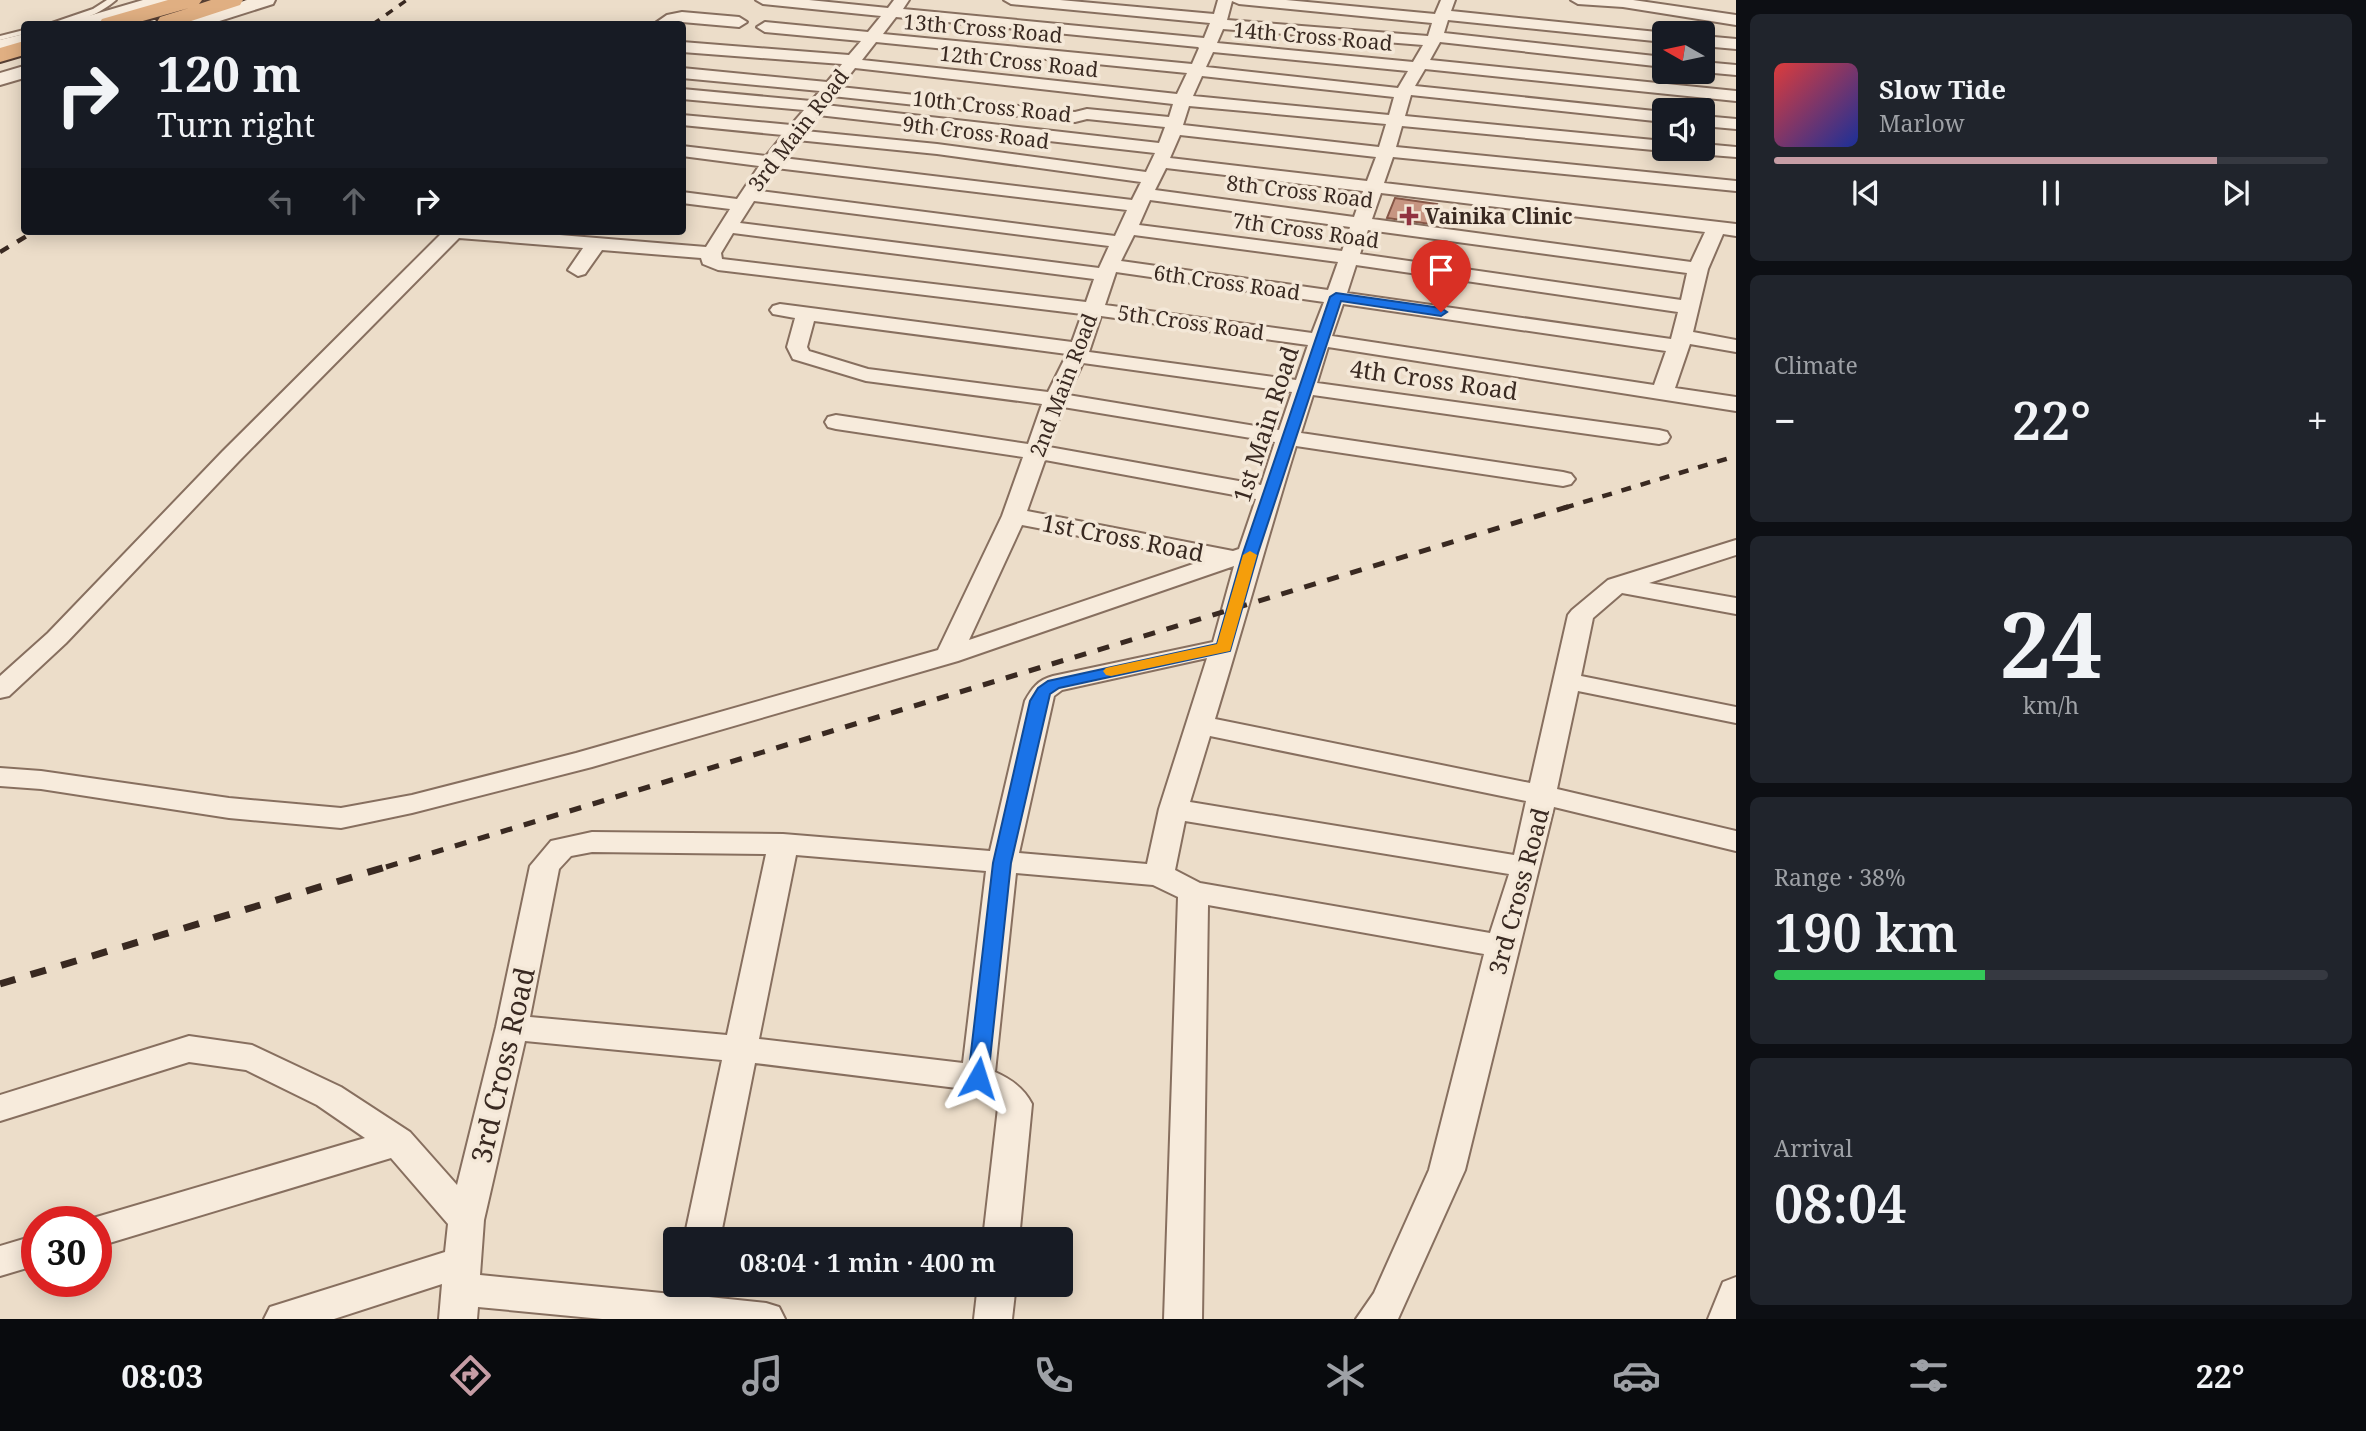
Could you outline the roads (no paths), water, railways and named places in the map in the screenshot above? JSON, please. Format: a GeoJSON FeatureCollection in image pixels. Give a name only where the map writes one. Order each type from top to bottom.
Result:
{"type":"FeatureCollection","features":[{"type":"Feature","properties":{"kind":"highway"},"geometry":{"type":"LineString","coordinates":[[120,21],[191,0]]}},
{"type":"Feature","properties":{"kind":"highway"},"geometry":{"type":"LineString","coordinates":[[166,21],[232,0]]}},
{"type":"Feature","properties":{"kind":"highway"},"geometry":{"type":"LineString","coordinates":[[0,55],[21,49]]}},
{"type":"Feature","properties":{"kind":"highway"},"geometry":{"type":"LineString","coordinates":[[0,68],[21,62]]}},
{"type":"Feature","properties":{"kind":"street"},"geometry":{"type":"LineString","coordinates":[[92,21],[163,0]]}},
{"type":"Feature","properties":{"kind":"street"},"geometry":{"type":"LineString","coordinates":[[201,21],[266,0]]}},
{"type":"Feature","properties":{"kind":"street","name":"14th Cross Road"},"geometry":{"type":"LineString","coordinates":[[763,0],[896,7],[1207,45],[1736,96]]}},
{"type":"Feature","properties":{"kind":"street"},"geometry":{"type":"LineString","coordinates":[[1011,0],[1221,14],[1440,22],[1652,36]]}},
{"type":"Feature","properties":{"kind":"street"},"geometry":{"type":"LineString","coordinates":[[1239,0],[1440,22],[1652,60]]}},
{"type":"Feature","properties":{"kind":"street"},"geometry":{"type":"LineString","coordinates":[[1578,0],[1622,3],[1736,20]]}},
{"type":"Feature","properties":{"kind":"street","name":"3rd Main Road"},"geometry":{"type":"LineString","coordinates":[[714,258],[728,227],[771,161],[896,7]]}},
{"type":"Feature","properties":{"kind":"street","name":"2nd Main Road"},"geometry":{"type":"LineString","coordinates":[[950,655],[1014,516],[1055,399],[1078,353],[1107,270],[1152,178],[1221,14]]}},
{"type":"Feature","properties":{"kind":"street"},"geometry":{"type":"LineString","coordinates":[[667,21],[682,17],[739,22]]}},
{"type":"Feature","properties":{"kind":"street","name":"1st Main Road"},"geometry":{"type":"LineString","coordinates":[[1159,875],[1173,809],[1224,647],[1242,556],[1270,494],[1404,92],[1440,22]]}},
{"type":"Feature","properties":{"kind":"street","name":"13th Cross Road"},"geometry":{"type":"LineString","coordinates":[[765,27],[1652,116]]}},
{"type":"Feature","properties":{"kind":"street"},"geometry":{"type":"LineString","coordinates":[[0,46],[21,41]]}},
{"type":"Feature","properties":{"kind":"street"},"geometry":{"type":"LineString","coordinates":[[1715,42],[1736,44]]}},
{"type":"Feature","properties":{"kind":"street","name":"12th Cross Road"},"geometry":{"type":"LineString","coordinates":[[686,47],[851,62],[1183,100]]}},
{"type":"Feature","properties":{"kind":"street"},"geometry":{"type":"LineString","coordinates":[[1715,67],[1736,70]]}},
{"type":"Feature","properties":{"kind":"street"},"geometry":{"type":"LineString","coordinates":[[0,79],[21,73]]}},
{"type":"Feature","properties":{"kind":"street"},"geometry":{"type":"LineString","coordinates":[[689,73],[1006,110],[1075,117],[1087,114],[1386,152],[1736,186]]}},
{"type":"Feature","properties":{"kind":"street","name":"10th Cross Road"},"geometry":{"type":"LineString","coordinates":[[691,95],[814,108],[1152,178]]}},
{"type":"Feature","properties":{"kind":"street"},"geometry":{"type":"LineString","coordinates":[[1183,100],[1652,145]]}},
{"type":"Feature","properties":{"kind":"street","name":"9th Cross Road"},"geometry":{"type":"LineString","coordinates":[[691,121],[937,149],[1152,178]]}},
{"type":"Feature","properties":{"kind":"street"},"geometry":{"type":"LineString","coordinates":[[1715,122],[1736,124]]}},
{"type":"Feature","properties":{"kind":"street"},"geometry":{"type":"LineString","coordinates":[[1715,150],[1736,152]]}},
{"type":"Feature","properties":{"kind":"street","name":"8th Cross Road"},"geometry":{"type":"LineString","coordinates":[[686,151],[771,161],[1152,178],[1361,222],[1698,269]]}},
{"type":"Feature","properties":{"kind":"street"},"geometry":{"type":"LineString","coordinates":[[1152,178],[1373,188],[1726,229],[1698,269],[1680,341],[1663,391]]}},
{"type":"Feature","properties":{"kind":"street","name":"7th Cross Road"},"geometry":{"type":"LineString","coordinates":[[686,197],[744,200],[1348,259],[1687,307]]}},
{"type":"Feature","properties":{"kind":"street","name":"6th Cross Road"},"geometry":{"type":"LineString","coordinates":[[728,227],[1736,346]]}},
{"type":"Feature","properties":{"kind":"street"},"geometry":{"type":"LineString","coordinates":[[0,690],[57,638],[231,456],[451,235]]}},
{"type":"Feature","properties":{"kind":"street","name":"5th Cross Road"},"geometry":{"type":"LineString","coordinates":[[490,235],[714,258],[1093,309],[1320,340],[1736,404]]}},
{"type":"Feature","properties":{"kind":"street"},"geometry":{"type":"LineString","coordinates":[[578,270],[596,244]]}},
{"type":"Feature","properties":{"kind":"street","name":"4th Cross Road"},"geometry":{"type":"LineString","coordinates":[[780,310],[1659,437]]}},
{"type":"Feature","properties":{"kind":"street"},"geometry":{"type":"LineString","coordinates":[[806,314],[797,346],[800,355],[866,376],[1055,399],[1289,438],[1563,479]]}},
{"type":"Feature","properties":{"kind":"street"},"geometry":{"type":"LineString","coordinates":[[836,422],[1037,452],[1270,494]]}},
{"type":"Feature","properties":{"kind":"street","name":"1st Cross Road"},"geometry":{"type":"LineString","coordinates":[[1014,516],[1242,556]]}},
{"type":"Feature","properties":{"kind":"street","name":"3rd Cross Road"},"geometry":{"type":"LineString","coordinates":[[1375,1319],[1388,1304],[1447,1170],[1502,946],[1526,867],[1581,615],[1617,585],[1736,547]]}},
{"type":"Feature","properties":{"kind":"street"},"geometry":{"type":"LineString","coordinates":[[0,777],[41,780],[229,808],[341,818],[412,804],[582,761],[950,655],[1242,556]]}},
{"type":"Feature","properties":{"kind":"street"},"geometry":{"type":"LineString","coordinates":[[1617,585],[1736,606]]}},
{"type":"Feature","properties":{"kind":"street"},"geometry":{"type":"LineString","coordinates":[[978,1078],[1002,863],[1038,701],[1044,691],[1053,684],[1224,647]]}},
{"type":"Feature","properties":{"kind":"street"},"geometry":{"type":"LineString","coordinates":[[1567,681],[1736,715]]}},
{"type":"Feature","properties":{"kind":"street"},"geometry":{"type":"LineString","coordinates":[[1200,725],[1543,795],[1736,841]]}},
{"type":"Feature","properties":{"kind":"street"},"geometry":{"type":"LineString","coordinates":[[1173,809],[1526,867]]}},
{"type":"Feature","properties":{"kind":"street"},"geometry":{"type":"LineString","coordinates":[[592,842],[783,844],[1159,875],[1193,892],[1502,946]]}},
{"type":"Feature","properties":{"kind":"street","name":"3rd Cross Road"},"geometry":{"type":"LineString","coordinates":[[460,1290],[466,1220],[512,1027],[545,866],[561,848],[592,842]]}},
{"type":"Feature","properties":{"kind":"street"},"geometry":{"type":"LineString","coordinates":[[704,1227],[783,844]]}},
{"type":"Feature","properties":{"kind":"street"},"geometry":{"type":"LineString","coordinates":[[1183,1319],[1193,892]]}},
{"type":"Feature","properties":{"kind":"street"},"geometry":{"type":"LineString","coordinates":[[512,1027],[740,1049],[978,1078],[999,1088],[1015,1104],[1003,1227]]}},
{"type":"Feature","properties":{"kind":"street"},"geometry":{"type":"LineString","coordinates":[[0,1108],[189,1049],[252,1058],[329,1096],[398,1142],[466,1220]]}},
{"type":"Feature","properties":{"kind":"street"},"geometry":{"type":"LineString","coordinates":[[112,1227],[398,1142]]}},
{"type":"Feature","properties":{"kind":"street"},"geometry":{"type":"LineString","coordinates":[[0,1261],[21,1255]]}},
{"type":"Feature","properties":{"kind":"street"},"geometry":{"type":"LineString","coordinates":[[283,1319],[460,1290],[663,1296]]}},
{"type":"Feature","properties":{"kind":"street"},"geometry":{"type":"LineString","coordinates":[[1727,1319],[1736,1293]]}},
{"type":"Feature","properties":{"kind":"street"},"geometry":{"type":"LineString","coordinates":[[690,1297],[765,1319]]}},
{"type":"Feature","properties":{"kind":"street"},"geometry":{"type":"LineString","coordinates":[[993,1319],[996,1297]]}},
{"type":"Feature","properties":{"kind":"lane"},"geometry":{"type":"LineString","coordinates":[[62,21],[96,11],[112,0]]}},
{"type":"Feature","properties":{"kind":"lane"},"geometry":{"type":"LineString","coordinates":[[0,38],[21,33]]}},
{"type":"Feature","properties":{"kind":"railway"},"geometry":{"type":"LineString","coordinates":[[377,21],[407,0]]}},
{"type":"Feature","properties":{"kind":"railway"},"geometry":{"type":"LineString","coordinates":[[0,252],[28,235]]}},
{"type":"Feature","properties":{"kind":"railway"},"geometry":{"type":"LineString","coordinates":[[1564,508],[1736,456]]}},
{"type":"Feature","properties":{"kind":"railway"},"geometry":{"type":"LineString","coordinates":[[386,867],[1570,506]]}},
{"type":"Feature","properties":{"kind":"railway"},"geometry":{"type":"LineString","coordinates":[[0,984],[392,865]]}},
{"type":"Feature","properties":{"kind":"place","name":"Vainika Clinic"},"geometry":{"type":"Point","coordinates":[1409,216]}}]}
